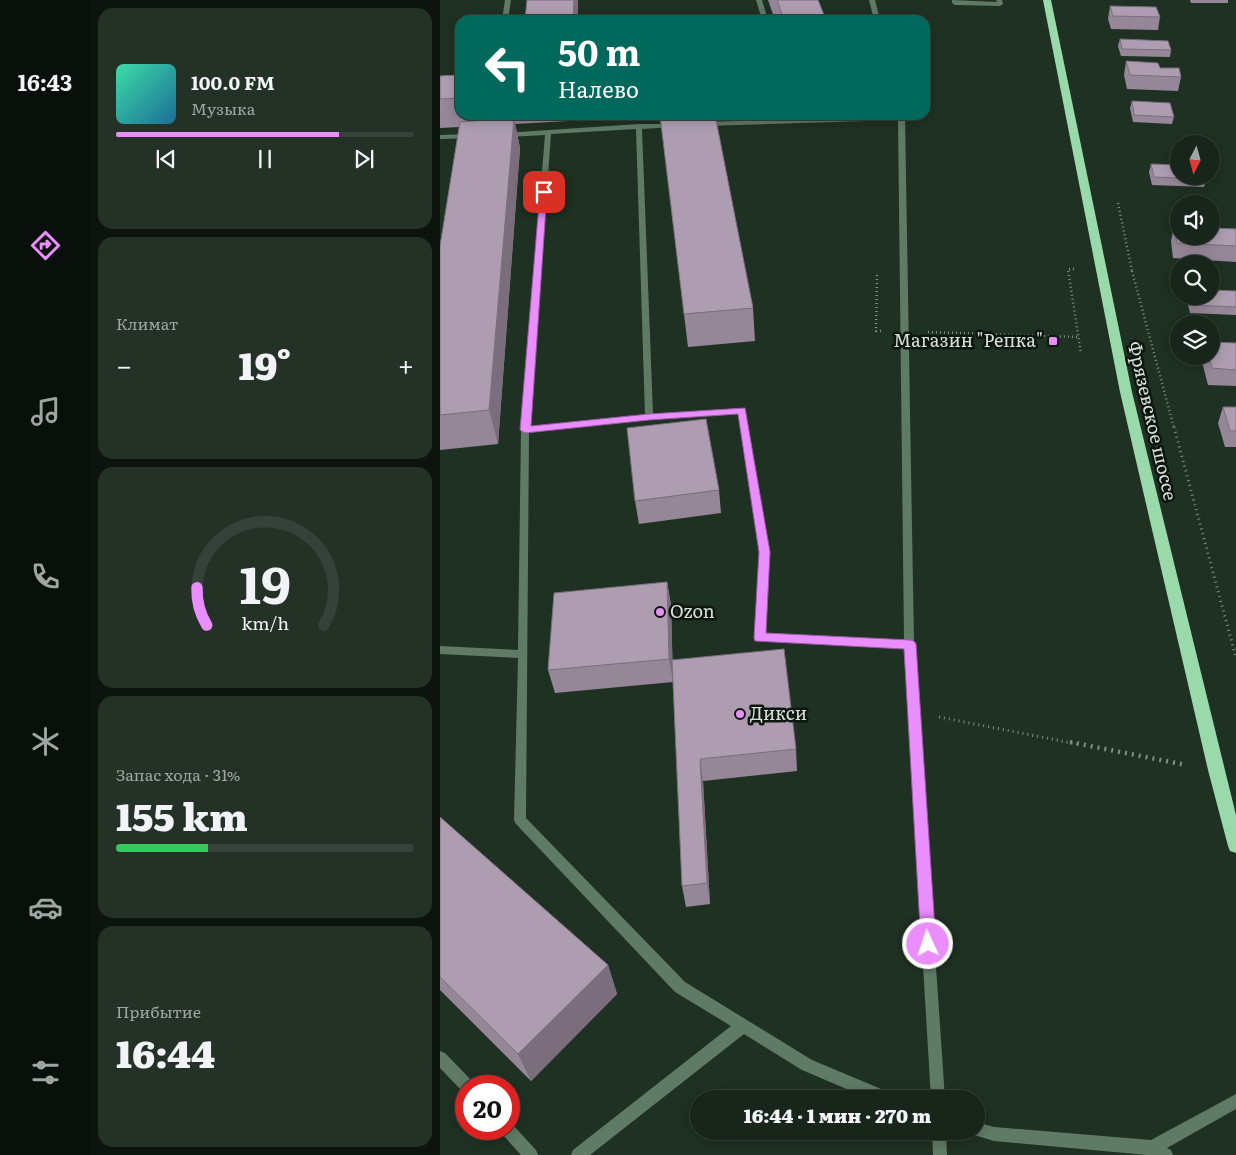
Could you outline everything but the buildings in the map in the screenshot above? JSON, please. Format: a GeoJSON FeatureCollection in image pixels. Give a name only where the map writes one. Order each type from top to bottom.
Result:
{"type":"FeatureCollection","features":[{"type":"Feature","properties":{"kind":"highway","name":"Фрязевское шоссе"},"geometry":{"type":"LineString","coordinates":[[1048,0],[1126,392],[1216,770],[1236,846]]}},
{"type":"Feature","properties":{"kind":"lane"},"geometry":{"type":"LineString","coordinates":[[506,15],[508,0]]}},
{"type":"Feature","properties":{"kind":"lane"},"geometry":{"type":"LineString","coordinates":[[759,0],[764,15]]}},
{"type":"Feature","properties":{"kind":"lane"},"geometry":{"type":"LineString","coordinates":[[872,0],[876,15]]}},
{"type":"Feature","properties":{"kind":"lane"},"geometry":{"type":"LineString","coordinates":[[955,0],[955,3],[1000,4],[999,0]]}},
{"type":"Feature","properties":{"kind":"lane"},"geometry":{"type":"LineString","coordinates":[[699,124],[800,120]]}},
{"type":"Feature","properties":{"kind":"lane"},"geometry":{"type":"LineString","coordinates":[[902,120],[910,644],[937,1090]]}},
{"type":"Feature","properties":{"kind":"lane"},"geometry":{"type":"LineString","coordinates":[[499,135],[679,125]]}},
{"type":"Feature","properties":{"kind":"lane"},"geometry":{"type":"LineString","coordinates":[[639,126],[649,417]]}},
{"type":"Feature","properties":{"kind":"lane"},"geometry":{"type":"LineString","coordinates":[[548,133],[525,430],[520,820],[680,987],[807,1065],[867,1090]]}},
{"type":"Feature","properties":{"kind":"lane"},"geometry":{"type":"LineString","coordinates":[[440,138],[479,136]]}},
{"type":"Feature","properties":{"kind":"lane"},"geometry":{"type":"LineString","coordinates":[[525,430],[649,417],[742,411],[764,552],[760,638],[910,644]]}},
{"type":"Feature","properties":{"kind":"lane"},"geometry":{"type":"LineString","coordinates":[[440,650],[523,654]]}},
{"type":"Feature","properties":{"kind":"lane"},"geometry":{"type":"LineString","coordinates":[[578,1155],[743,1026]]}},
{"type":"Feature","properties":{"kind":"lane"},"geometry":{"type":"LineString","coordinates":[[440,1058],[456,1075]]}},
{"type":"Feature","properties":{"kind":"lane"},"geometry":{"type":"LineString","coordinates":[[1152,1148],[1236,1101]]}},
{"type":"Feature","properties":{"kind":"lane"},"geometry":{"type":"LineString","coordinates":[[985,1132],[994,1134],[1152,1148],[1166,1155]]}},
{"type":"Feature","properties":{"kind":"lane"},"geometry":{"type":"LineString","coordinates":[[518,1140],[532,1155]]}},
{"type":"Feature","properties":{"kind":"lane"},"geometry":{"type":"LineString","coordinates":[[940,1140],[940,1155]]}},
{"type":"Feature","properties":{"kind":"path"},"geometry":{"type":"LineString","coordinates":[[1132,271],[1236,658]]}},
{"type":"Feature","properties":{"kind":"path"},"geometry":{"type":"LineString","coordinates":[[914,712],[1216,770]]}},
{"type":"Feature","properties":{"kind":"place","name":"Магазин \"Репка\""},"geometry":{"type":"Point","coordinates":[1053,341]}},
{"type":"Feature","properties":{"kind":"place","name":"Ozon"},"geometry":{"type":"Point","coordinates":[660,612]}},
{"type":"Feature","properties":{"kind":"place","name":"Дикси"},"geometry":{"type":"Point","coordinates":[740,714]}},
{"type":"Feature","properties":{"kind":"route"},"geometry":{"type":"LineString","coordinates":[[544,192],[525,430],[649,417],[742,411],[764,552],[760,638],[910,644],[928,944]]}}]}
